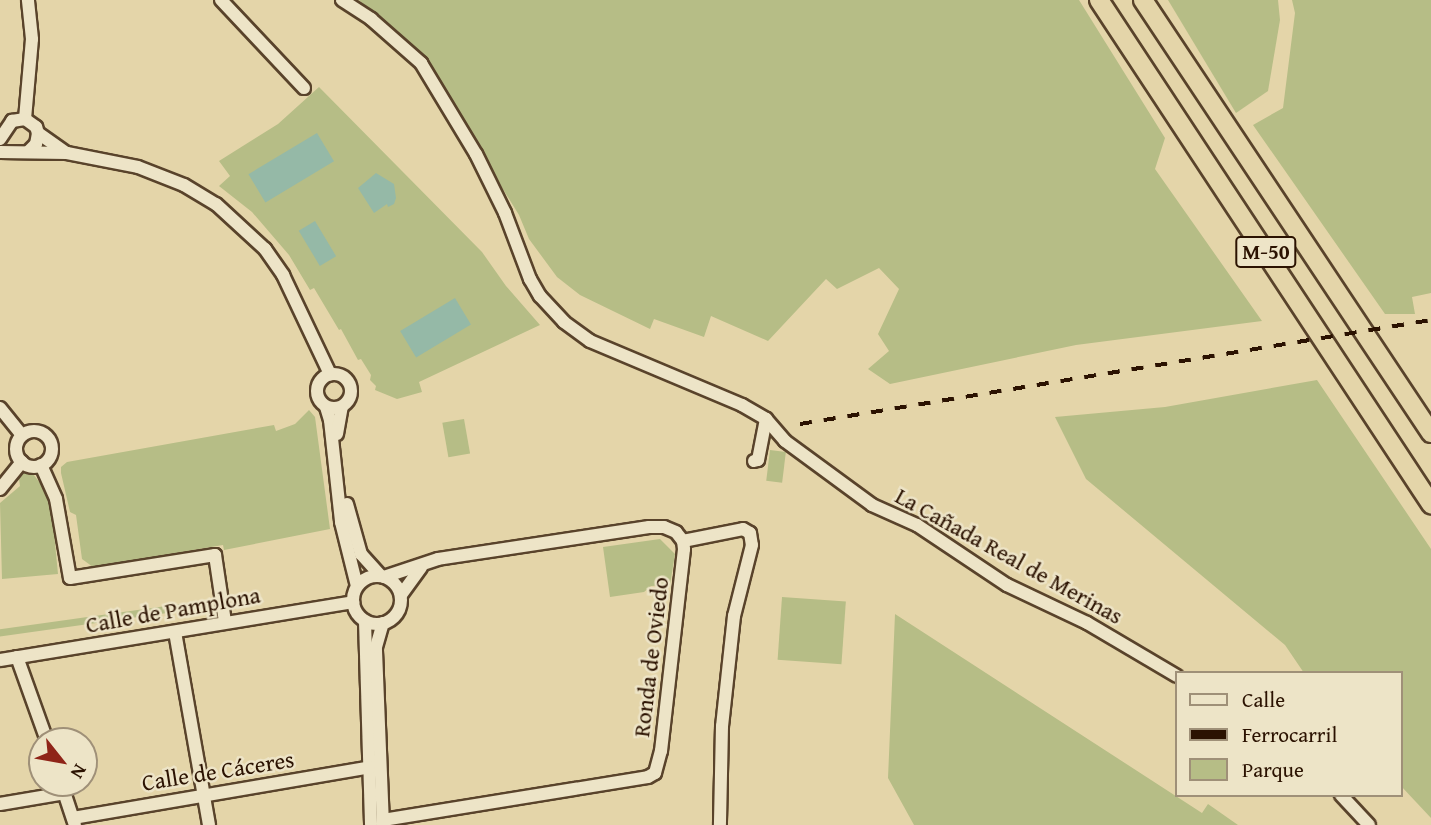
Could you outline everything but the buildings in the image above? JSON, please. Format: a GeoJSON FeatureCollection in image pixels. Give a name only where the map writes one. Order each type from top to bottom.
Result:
{"type":"FeatureCollection","features":[{"type":"Feature","properties":{"kind":"highway","name":"M-50"},"geometry":{"type":"LineString","coordinates":[[1100,0],[1431,504]]}},
{"type":"Feature","properties":{"kind":"highway","name":"M-50"},"geometry":{"type":"LineString","coordinates":[[1143,0],[1431,433]]}},
{"type":"Feature","properties":{"kind":"street"},"geometry":{"type":"LineString","coordinates":[[25,119],[32,39],[27,0]]}},
{"type":"Feature","properties":{"kind":"street"},"geometry":{"type":"LineString","coordinates":[[221,0],[304,88]]}},
{"type":"Feature","properties":{"kind":"street","name":"La Cañada Real de Merinas"},"geometry":{"type":"LineString","coordinates":[[342,0],[371,19],[421,63],[476,154],[540,296],[565,322],[590,341],[742,405],[766,419],[785,441],[872,505],[917,525],[1007,585],[1087,623],[1176,675]]}},
{"type":"Feature","properties":{"kind":"street"},"geometry":{"type":"LineString","coordinates":[[21,152],[2,136],[12,121],[25,119],[31,122],[38,133],[67,153]]}},
{"type":"Feature","properties":{"kind":"street"},"geometry":{"type":"LineString","coordinates":[[21,152],[36,144],[38,133]]}},
{"type":"Feature","properties":{"kind":"street"},"geometry":{"type":"LineString","coordinates":[[0,152],[67,153],[138,167],[196,191],[233,217],[265,249],[283,275],[330,374]]}},
{"type":"Feature","properties":{"kind":"street"},"geometry":{"type":"LineString","coordinates":[[383,624],[365,621],[359,617],[352,602],[357,586],[341,522],[326,407],[317,393],[318,385],[330,374],[337,374],[349,382],[351,396],[342,407],[337,420],[338,447],[350,521],[361,554],[382,576],[392,580],[401,595]]}},
{"type":"Feature","properties":{"kind":"street"},"geometry":{"type":"LineString","coordinates":[[326,407],[342,407]]}},
{"type":"Feature","properties":{"kind":"street"},"geometry":{"type":"LineString","coordinates":[[0,408],[22,435]]}},
{"type":"Feature","properties":{"kind":"street"},"geometry":{"type":"LineString","coordinates":[[754,461],[758,460],[766,419]]}},
{"type":"Feature","properties":{"kind":"street"},"geometry":{"type":"LineString","coordinates":[[38,431],[51,441],[52,452],[41,465],[32,467],[22,462],[16,452],[22,435],[38,431]]}},
{"type":"Feature","properties":{"kind":"street"},"geometry":{"type":"LineString","coordinates":[[0,489],[22,462]]}},
{"type":"Feature","properties":{"kind":"street"},"geometry":{"type":"LineString","coordinates":[[41,465],[56,499],[70,578],[215,555],[225,622]]}},
{"type":"Feature","properties":{"kind":"street"},"geometry":{"type":"LineString","coordinates":[[357,586],[371,576],[421,567],[438,559],[649,527],[664,527],[683,541],[743,529],[750,533],[752,545],[734,616],[722,726],[720,825]]}},
{"type":"Feature","properties":{"kind":"street","name":"Ronda de Oviedo"},"geometry":{"type":"LineString","coordinates":[[379,823],[648,777],[655,773],[661,751],[683,541]]}},
{"type":"Feature","properties":{"kind":"street"},"geometry":{"type":"LineString","coordinates":[[379,823],[376,652],[383,624],[398,613],[401,595],[421,567]]}},
{"type":"Feature","properties":{"kind":"street","name":"Calle de Pamplona"},"geometry":{"type":"LineString","coordinates":[[0,660],[352,602]]}},
{"type":"Feature","properties":{"kind":"street"},"geometry":{"type":"LineString","coordinates":[[365,621],[364,660],[371,767],[379,823]]}},
{"type":"Feature","properties":{"kind":"street"},"geometry":{"type":"LineString","coordinates":[[175,632],[209,825]]}},
{"type":"Feature","properties":{"kind":"street"},"geometry":{"type":"LineString","coordinates":[[17,657],[42,727]]}},
{"type":"Feature","properties":{"kind":"street","name":"Calle de Cáceres"},"geometry":{"type":"LineString","coordinates":[[74,821],[203,794],[371,767]]}},
{"type":"Feature","properties":{"kind":"street"},"geometry":{"type":"LineString","coordinates":[[0,804],[28,797]]}},
{"type":"Feature","properties":{"kind":"street"},"geometry":{"type":"LineString","coordinates":[[66,797],[74,821]]}},
{"type":"Feature","properties":{"kind":"street"},"geometry":{"type":"LineString","coordinates":[[1343,797],[1369,825]]}},
{"type":"Feature","properties":{"kind":"green space"},"geometry":{"type":"Polygon","coordinates":[[[359,0],[1079,0],[1165,138],[1155,169],[1262,321],[1076,345],[890,384],[868,369],[889,351],[878,334],[899,289],[879,268],[837,289],[826,279],[768,341],[711,316],[704,337],[654,319],[650,329],[580,295],[557,277],[529,239],[519,215],[423,61],[359,0]]]}},
{"type":"Feature","properties":{"kind":"green space"},"geometry":{"type":"Polygon","coordinates":[[[1168,0],[1278,0],[1280,20],[1268,91],[1236,113],[1168,0]]]}},
{"type":"Feature","properties":{"kind":"green space"},"geometry":{"type":"Polygon","coordinates":[[[1292,0],[1431,0],[1431,293],[1412,297],[1415,314],[1385,314],[1253,125],[1283,108],[1295,13],[1292,0]]]}},
{"type":"Feature","properties":{"kind":"green space"},"geometry":{"type":"Polygon","coordinates":[[[319,87],[482,252],[506,286],[540,325],[419,382],[422,392],[397,399],[375,390],[376,386],[370,380],[371,375],[361,359],[358,360],[341,329],[339,330],[314,288],[310,290],[289,255],[252,212],[219,186],[230,176],[219,161],[278,124],[319,87]]]}},
{"type":"Feature","properties":{"kind":"green space"},"geometry":{"type":"Polygon","coordinates":[[[1317,380],[1431,549],[1431,818],[1403,788],[1403,671],[1303,671],[1285,645],[1086,479],[1055,417],[1165,407],[1317,380]]]}},
{"type":"Feature","properties":{"kind":"green space"},"geometry":{"type":"Polygon","coordinates":[[[309,410],[315,417],[330,529],[224,550],[223,545],[93,567],[82,559],[76,515],[70,512],[61,473],[61,467],[67,462],[274,425],[276,431],[295,424],[309,410]]]}},
{"type":"Feature","properties":{"kind":"green space"},"geometry":{"type":"Polygon","coordinates":[[[464,419],[470,453],[448,457],[442,423],[464,419]]]}},
{"type":"Feature","properties":{"kind":"green space"},"geometry":{"type":"Polygon","coordinates":[[[770,450],[786,452],[782,483],[766,481],[770,450]]]}},
{"type":"Feature","properties":{"kind":"green space"},"geometry":{"type":"Polygon","coordinates":[[[18,472],[33,474],[44,488],[52,512],[58,574],[2,579],[0,503],[20,486],[18,472]]]}},
{"type":"Feature","properties":{"kind":"green space"},"geometry":{"type":"Polygon","coordinates":[[[660,539],[675,554],[670,585],[651,586],[644,592],[610,597],[603,547],[660,539]]]}},
{"type":"Feature","properties":{"kind":"green space"},"geometry":{"type":"Polygon","coordinates":[[[782,597],[846,601],[841,664],[778,660],[782,597]]]}},
{"type":"Feature","properties":{"kind":"green space"},"geometry":{"type":"Polygon","coordinates":[[[209,600],[210,607],[0,636],[0,629],[209,600]]]}},
{"type":"Feature","properties":{"kind":"green space"},"geometry":{"type":"Polygon","coordinates":[[[895,614],[1202,813],[1208,804],[1238,825],[914,825],[888,778],[895,614]]]}},
{"type":"Feature","properties":{"kind":"shaded area"},"geometry":{"type":"Polygon","coordinates":[[[317,133],[334,161],[265,202],[248,174],[317,133]]]}},
{"type":"Feature","properties":{"kind":"shaded area"},"geometry":{"type":"Polygon","coordinates":[[[376,173],[394,184],[396,198],[394,204],[388,207],[387,204],[374,213],[358,188],[376,173]]]}},
{"type":"Feature","properties":{"kind":"shaded area"},"geometry":{"type":"Polygon","coordinates":[[[315,221],[336,256],[320,266],[299,231],[315,221]]]}},
{"type":"Feature","properties":{"kind":"shaded area"},"geometry":{"type":"Polygon","coordinates":[[[455,298],[471,325],[416,358],[400,331],[455,298]]]}},
{"type":"Feature","properties":{"kind":"railway"},"geometry":{"type":"LineString","coordinates":[[800,424],[1431,320]]}}]}
